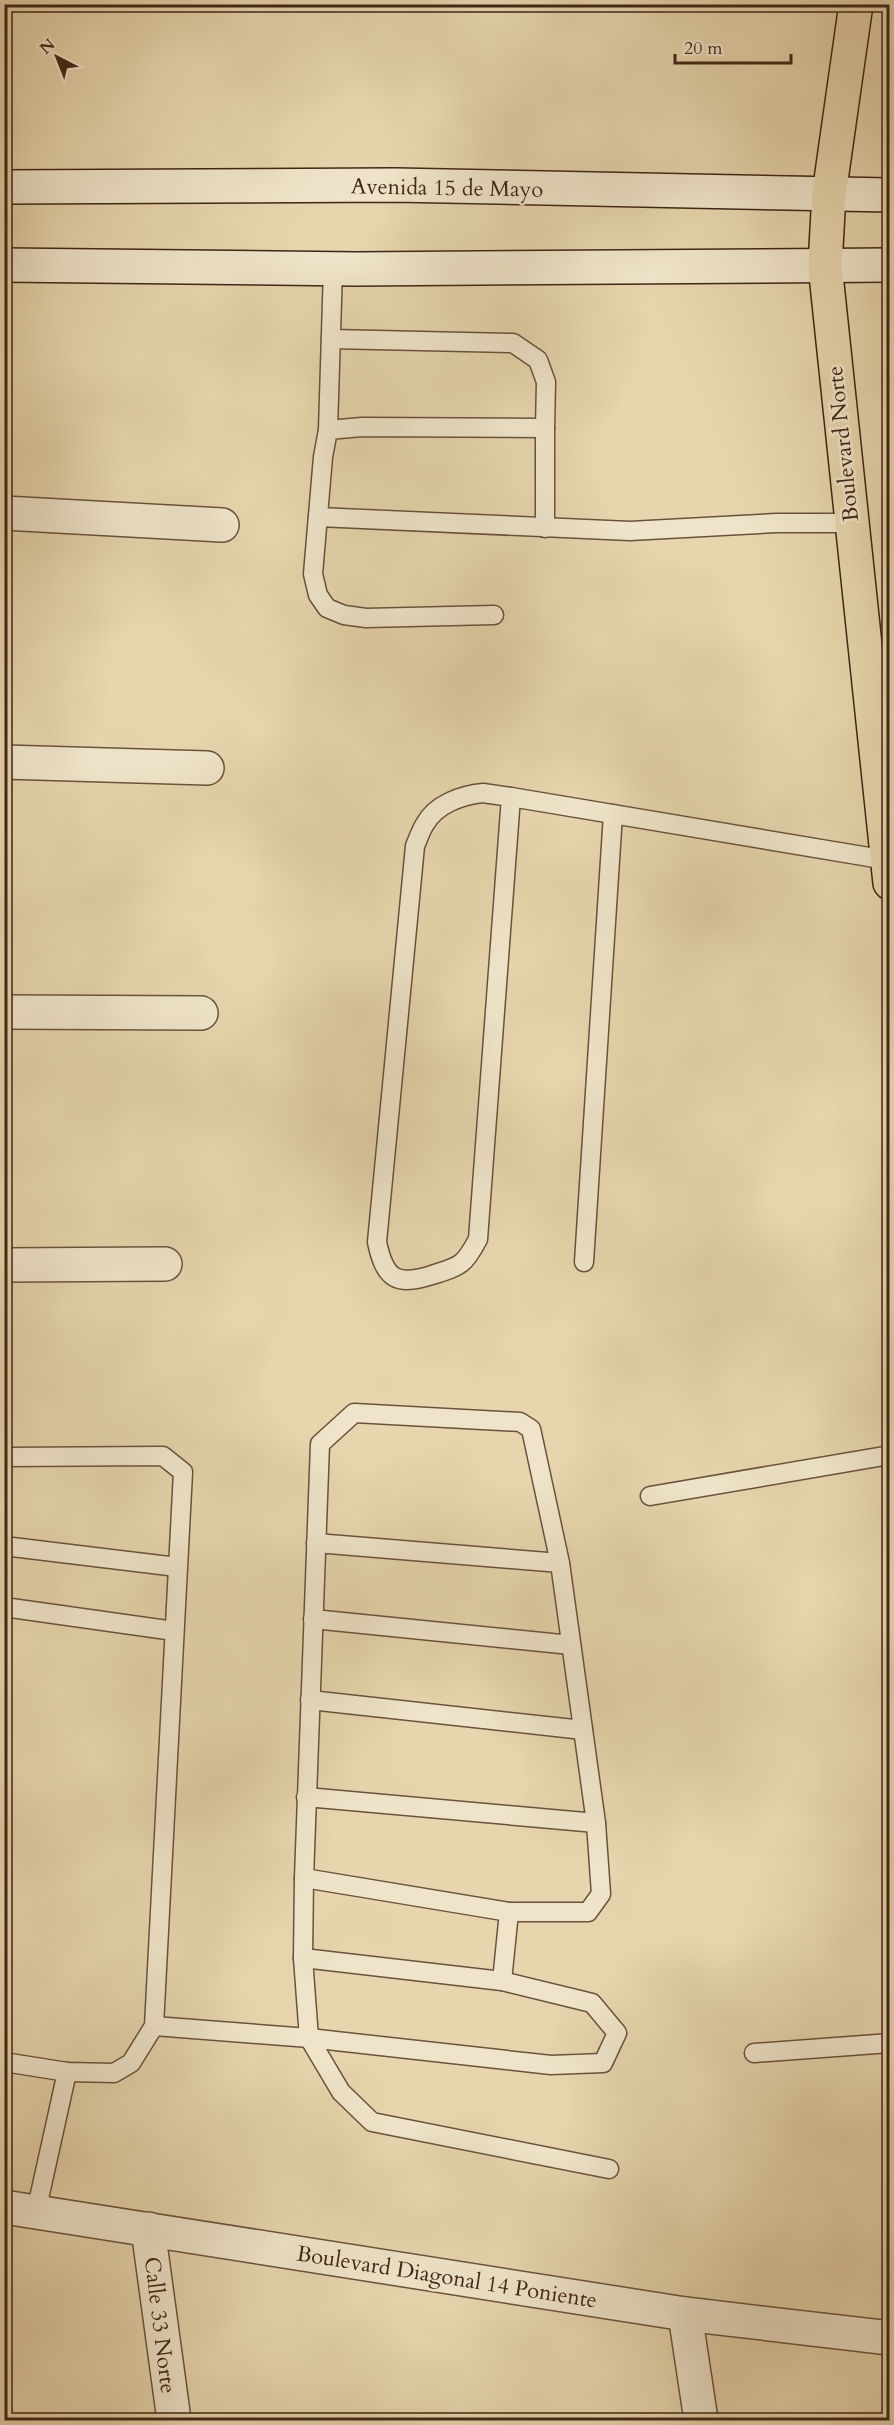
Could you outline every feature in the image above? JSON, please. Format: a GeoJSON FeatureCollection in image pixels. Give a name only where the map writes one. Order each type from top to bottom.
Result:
{"type":"FeatureCollection","features":[{"type":"Feature","properties":{"kind":"main road","name":"Boulevard Norte"},"geometry":{"type":"LineString","coordinates":[[856,4],[829,195],[825,265],[888,872]]}},
{"type":"Feature","properties":{"kind":"street","name":"Avenida 15 de Mayo"},"geometry":{"type":"LineString","coordinates":[[4,187],[395,184],[890,195]]}},
{"type":"Feature","properties":{"kind":"street"},"geometry":{"type":"LineString","coordinates":[[4,265],[333,269],[890,265]]}},
{"type":"Feature","properties":{"kind":"street"},"geometry":{"type":"LineString","coordinates":[[4,513],[222,525]]}},
{"type":"Feature","properties":{"kind":"street"},"geometry":{"type":"LineString","coordinates":[[4,762],[207,768]]}},
{"type":"Feature","properties":{"kind":"street"},"geometry":{"type":"LineString","coordinates":[[4,1012],[201,1013]]}},
{"type":"Feature","properties":{"kind":"street"},"geometry":{"type":"LineString","coordinates":[[4,1265],[165,1264]]}},
{"type":"Feature","properties":{"kind":"street","name":"Boulevard Diagonal 14 Poniente"},"geometry":{"type":"LineString","coordinates":[[4,2207],[685,2314],[890,2338]]}},
{"type":"Feature","properties":{"kind":"street","name":"Calle 33 Norte"},"geometry":{"type":"LineString","coordinates":[[148,2229],[174,2421]]}},
{"type":"Feature","properties":{"kind":"street"},"geometry":{"type":"LineString","coordinates":[[685,2314],[701,2421]]}},
{"type":"Feature","properties":{"kind":"lane"},"geometry":{"type":"LineString","coordinates":[[333,269],[328,430],[323,457],[313,574],[318,595],[327,608],[344,615],[366,618],[495,615]]}},
{"type":"Feature","properties":{"kind":"lane"},"geometry":{"type":"LineString","coordinates":[[331,339],[513,343],[538,360],[546,382],[545,528]]}},
{"type":"Feature","properties":{"kind":"lane"},"geometry":{"type":"LineString","coordinates":[[328,430],[362,427],[545,428]]}},
{"type":"Feature","properties":{"kind":"lane"},"geometry":{"type":"LineString","coordinates":[[318,517],[630,531],[776,523],[850,523]]}},
{"type":"Feature","properties":{"kind":"lane"},"geometry":{"type":"LineString","coordinates":[[511,797],[477,1239],[461,1265],[411,1281],[398,1280],[386,1269],[380,1259],[377,1242],[416,846],[425,822],[462,795],[483,793],[511,797],[614,814],[888,872]]}},
{"type":"Feature","properties":{"kind":"lane"},"geometry":{"type":"LineString","coordinates":[[584,1262],[614,814]]}},
{"type":"Feature","properties":{"kind":"lane"},"geometry":{"type":"LineString","coordinates":[[304,1878],[509,1912],[588,1912],[601,1894],[596,1823],[560,1563],[531,1429],[520,1422],[354,1413],[320,1444],[304,1878],[303,1958],[309,2038],[341,2092],[372,2122],[609,2169]]}},
{"type":"Feature","properties":{"kind":"lane"},"geometry":{"type":"LineString","coordinates":[[650,1496],[890,1455]]}},
{"type":"Feature","properties":{"kind":"lane"},"geometry":{"type":"LineString","coordinates":[[4,1457],[163,1456],[183,1472],[154,2026],[131,2063],[114,2073],[67,2072],[4,2062]]}},
{"type":"Feature","properties":{"kind":"lane"},"geometry":{"type":"LineString","coordinates":[[316,1543],[560,1563]]}},
{"type":"Feature","properties":{"kind":"lane"},"geometry":{"type":"LineString","coordinates":[[4,1546],[177,1568]]}},
{"type":"Feature","properties":{"kind":"lane"},"geometry":{"type":"LineString","coordinates":[[4,1607],[174,1631]]}},
{"type":"Feature","properties":{"kind":"lane"},"geometry":{"type":"LineString","coordinates":[[314,1619],[571,1645]]}},
{"type":"Feature","properties":{"kind":"lane"},"geometry":{"type":"LineString","coordinates":[[310,1700],[583,1730]]}},
{"type":"Feature","properties":{"kind":"lane"},"geometry":{"type":"LineString","coordinates":[[306,1797],[596,1823]]}},
{"type":"Feature","properties":{"kind":"lane"},"geometry":{"type":"LineString","coordinates":[[502,1981],[509,1912]]}},
{"type":"Feature","properties":{"kind":"lane"},"geometry":{"type":"LineString","coordinates":[[154,2026],[309,2038],[551,2065],[603,2063],[617,2033],[592,2003],[502,1981],[303,1958]]}},
{"type":"Feature","properties":{"kind":"lane"},"geometry":{"type":"LineString","coordinates":[[754,2053],[890,2043]]}},
{"type":"Feature","properties":{"kind":"lane"},"geometry":{"type":"LineString","coordinates":[[36,2212],[67,2072]]}}]}
